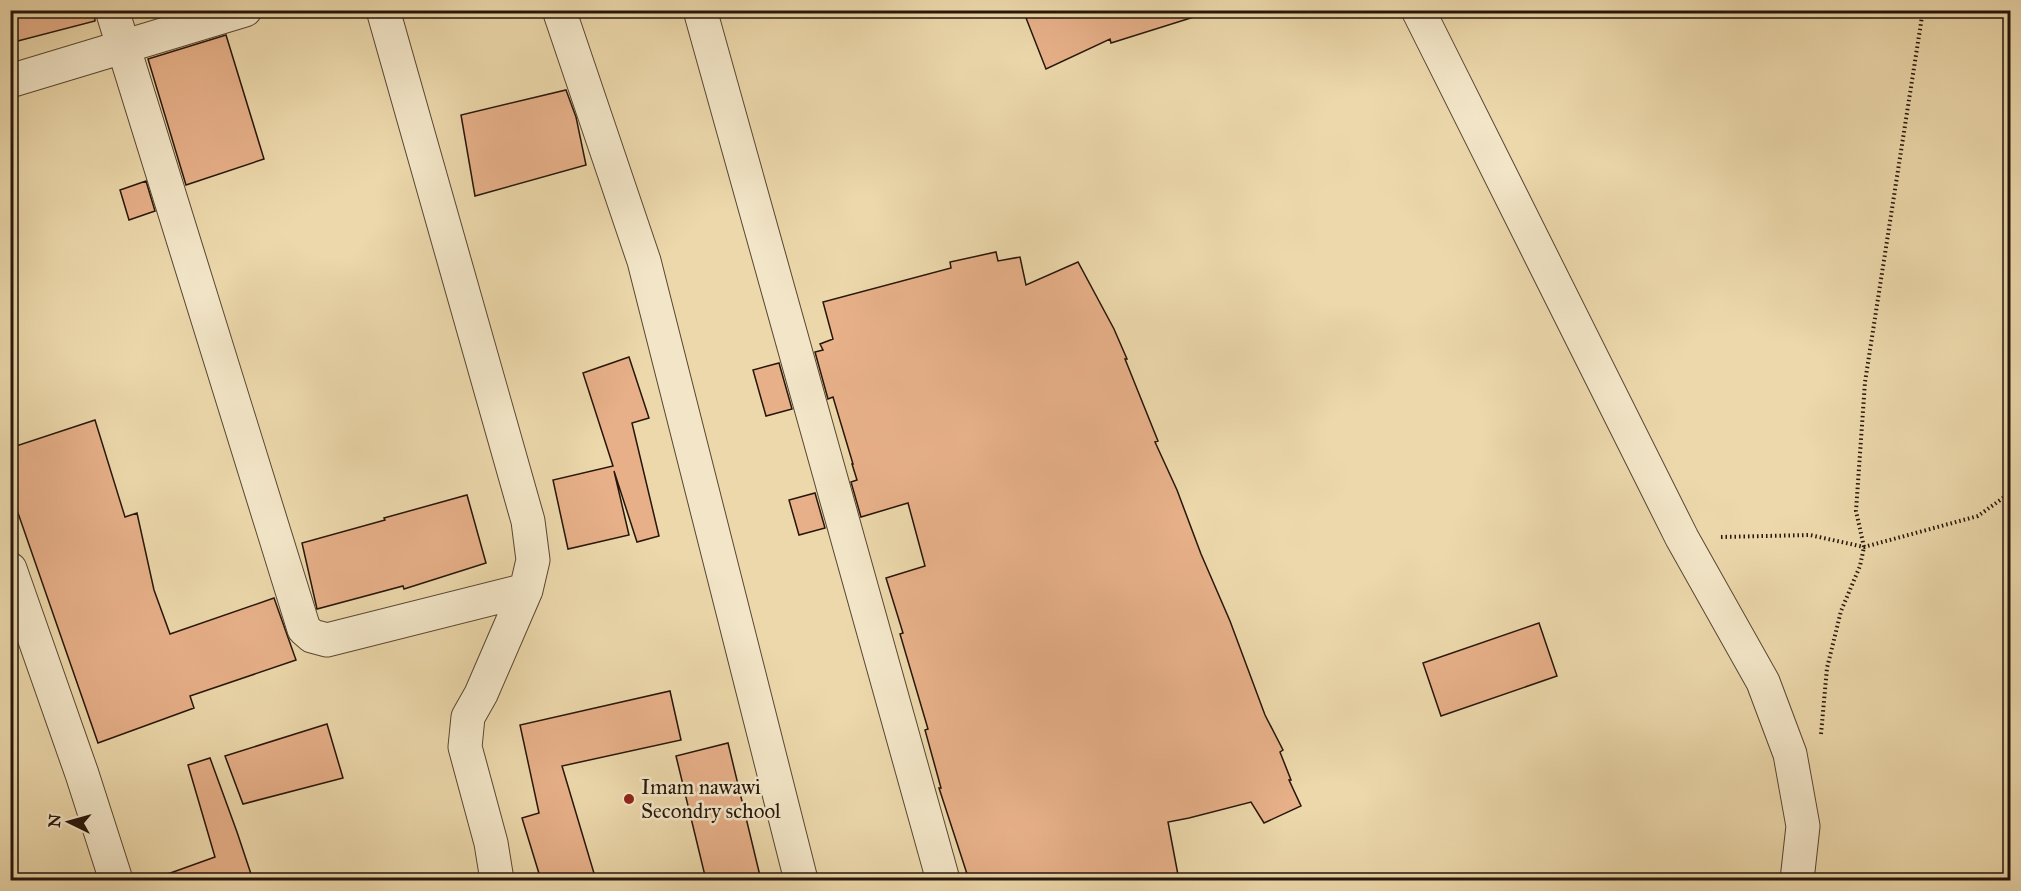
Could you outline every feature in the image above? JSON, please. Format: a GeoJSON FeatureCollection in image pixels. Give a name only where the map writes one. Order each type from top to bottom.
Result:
{"type":"FeatureCollection","features":[{"type":"Feature","properties":{"kind":"street"},"geometry":{"type":"LineString","coordinates":[[112,10],[304,629],[312,636],[327,640],[526,591]]}},
{"type":"Feature","properties":{"kind":"street"},"geometry":{"type":"LineString","coordinates":[[10,81],[245,10]]}},
{"type":"Feature","properties":{"kind":"street"},"geometry":{"type":"LineString","coordinates":[[383,10],[528,521],[533,560],[526,591],[481,694],[468,717],[465,747],[491,843],[497,880]]}},
{"type":"Feature","properties":{"kind":"street"},"geometry":{"type":"LineString","coordinates":[[559,10],[644,261],[801,880]]}},
{"type":"Feature","properties":{"kind":"street"},"geometry":{"type":"LineString","coordinates":[[700,10],[943,880]]}},
{"type":"Feature","properties":{"kind":"street"},"geometry":{"type":"LineString","coordinates":[[1418,10],[1682,538],[1763,682],[1790,754],[1803,826],[1797,880]]}},
{"type":"Feature","properties":{"kind":"street"},"geometry":{"type":"LineString","coordinates":[[10,569],[82,774],[116,880]]}},
{"type":"Feature","properties":{"kind":"path"},"geometry":{"type":"LineString","coordinates":[[1820,742],[1827,668],[1841,611],[1860,566],[1864,547],[1856,511],[1866,382],[1923,10]]}},
{"type":"Feature","properties":{"kind":"path"},"geometry":{"type":"LineString","coordinates":[[1682,538],[1810,535],[1864,547],[1978,516],[2010,493]]}},
{"type":"Feature","properties":{"kind":"building"},"geometry":{"type":"Polygon","coordinates":[[[10,10],[94,10],[95,21],[10,43],[10,10]]]}},
{"type":"Feature","properties":{"kind":"building"},"geometry":{"type":"Polygon","coordinates":[[[1045,10],[1193,10],[1194,17],[1111,43],[1110,39],[1046,69],[1026,18],[1045,10]]]}},
{"type":"Feature","properties":{"kind":"building"},"geometry":{"type":"Polygon","coordinates":[[[226,35],[264,159],[186,185],[148,59],[226,35]]]}},
{"type":"Feature","properties":{"kind":"building"},"geometry":{"type":"Polygon","coordinates":[[[566,90],[576,117],[586,165],[475,196],[461,115],[566,90]]]}},
{"type":"Feature","properties":{"kind":"building"},"geometry":{"type":"Polygon","coordinates":[[[146,181],[155,211],[129,220],[120,190],[146,181]]]}},
{"type":"Feature","properties":{"kind":"building"},"geometry":{"type":"Polygon","coordinates":[[[996,252],[998,261],[1020,257],[1026,285],[1078,262],[1114,329],[1127,359],[1125,359],[1158,441],[1155,442],[1230,621],[1265,715],[1283,750],[1280,752],[1291,780],[1289,780],[1301,806],[1264,823],[1251,802],[1168,822],[1179,880],[969,880],[939,788],[941,788],[925,730],[928,729],[886,578],[925,566],[908,503],[861,517],[851,482],[857,480],[853,464],[833,397],[828,399],[815,352],[823,350],[820,344],[833,339],[823,302],[951,268],[950,262],[996,252]]]}},
{"type":"Feature","properties":{"kind":"building"},"geometry":{"type":"Polygon","coordinates":[[[629,357],[649,418],[632,423],[659,536],[637,542],[614,471],[629,535],[568,549],[553,480],[613,466],[583,373],[629,357]]]}},
{"type":"Feature","properties":{"kind":"building"},"geometry":{"type":"Polygon","coordinates":[[[779,363],[792,409],[766,416],[753,370],[779,363]]]}},
{"type":"Feature","properties":{"kind":"building"},"geometry":{"type":"Polygon","coordinates":[[[95,420],[125,517],[137,513],[154,590],[170,634],[274,598],[296,660],[190,696],[194,708],[98,743],[10,490],[10,448],[95,420]]]}},
{"type":"Feature","properties":{"kind":"building"},"geometry":{"type":"Polygon","coordinates":[[[815,493],[825,528],[799,535],[789,500],[815,493]]]}},
{"type":"Feature","properties":{"kind":"building"},"geometry":{"type":"Polygon","coordinates":[[[467,495],[486,563],[404,589],[403,586],[317,609],[302,543],[467,495]]]}},
{"type":"Feature","properties":{"kind":"building"},"geometry":{"type":"Polygon","coordinates":[[[1539,623],[1557,676],[1441,716],[1423,663],[1539,623]]]}},
{"type":"Feature","properties":{"kind":"building"},"geometry":{"type":"Polygon","coordinates":[[[670,691],[681,740],[562,766],[596,880],[541,880],[522,818],[539,813],[520,725],[670,691]]]}},
{"type":"Feature","properties":{"kind":"building"},"geometry":{"type":"Polygon","coordinates":[[[327,724],[343,778],[243,804],[225,756],[327,724]]]}},
{"type":"Feature","properties":{"kind":"building"},"geometry":{"type":"Polygon","coordinates":[[[728,743],[761,880],[706,880],[676,756],[728,743]]]}},
{"type":"Feature","properties":{"kind":"building"},"geometry":{"type":"Polygon","coordinates":[[[210,758],[253,880],[163,880],[162,876],[215,857],[188,765],[210,758]]]}},
{"type":"Feature","properties":{"kind":"place","name":"Imam nawawi Secondry school"},"geometry":{"type":"Point","coordinates":[629,799]}}]}
